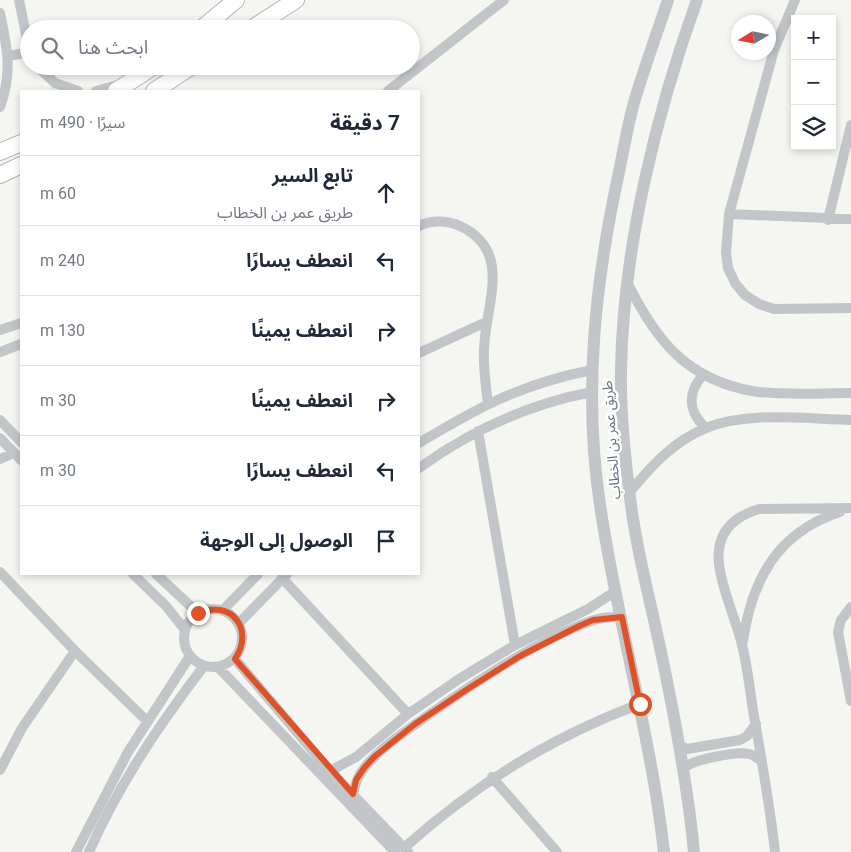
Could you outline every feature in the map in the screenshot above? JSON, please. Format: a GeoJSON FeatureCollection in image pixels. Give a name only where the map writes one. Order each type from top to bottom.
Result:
{"type":"FeatureCollection","features":[{"type":"Feature","properties":{"kind":"main road"},"geometry":{"type":"LineString","coordinates":[[213,20],[236,0]]}},
{"type":"Feature","properties":{"kind":"main road"},"geometry":{"type":"LineString","coordinates":[[265,20],[296,0]]}},
{"type":"Feature","properties":{"kind":"main road"},"geometry":{"type":"LineString","coordinates":[[118,90],[141,75]]}},
{"type":"Feature","properties":{"kind":"main road"},"geometry":{"type":"LineString","coordinates":[[156,90],[178,75]]}},
{"type":"Feature","properties":{"kind":"main road"},"geometry":{"type":"LineString","coordinates":[[0,152],[20,143]]}},
{"type":"Feature","properties":{"kind":"main road"},"geometry":{"type":"LineString","coordinates":[[0,175],[20,165]]}},
{"type":"Feature","properties":{"kind":"street"},"geometry":{"type":"LineString","coordinates":[[20,0],[24,20]]}},
{"type":"Feature","properties":{"kind":"street"},"geometry":{"type":"LineString","coordinates":[[420,66],[504,0]]}},
{"type":"Feature","properties":{"kind":"street","name":"طريق عمر بن الخطاب"},"geometry":{"type":"LineString","coordinates":[[664,852],[651,755],[616,591],[600,503],[592,370],[595,306],[611,208],[635,101],[668,0]]}},
{"type":"Feature","properties":{"kind":"street","name":"طريق عمر بن الخطاب"},"geometry":{"type":"LineString","coordinates":[[694,852],[679,745],[638,544],[630,492],[623,437],[621,370],[634,236],[664,103],[697,0]]}},
{"type":"Feature","properties":{"kind":"street"},"geometry":{"type":"LineString","coordinates":[[795,0],[774,50],[730,214],[726,253],[728,268],[735,283],[746,295],[759,304],[774,309],[851,308]]}},
{"type":"Feature","properties":{"kind":"street"},"geometry":{"type":"LineString","coordinates":[[0,12],[9,56],[7,81],[0,107]]}},
{"type":"Feature","properties":{"kind":"street"},"geometry":{"type":"LineString","coordinates":[[9,56],[20,53]]}},
{"type":"Feature","properties":{"kind":"street"},"geometry":{"type":"LineString","coordinates":[[47,75],[55,83],[75,90]]}},
{"type":"Feature","properties":{"kind":"street"},"geometry":{"type":"LineString","coordinates":[[389,90],[408,75]]}},
{"type":"Feature","properties":{"kind":"street"},"geometry":{"type":"LineString","coordinates":[[99,90],[134,80]]}},
{"type":"Feature","properties":{"kind":"street"},"geometry":{"type":"LineString","coordinates":[[828,220],[851,125]]}},
{"type":"Feature","properties":{"kind":"street"},"geometry":{"type":"LineString","coordinates":[[730,214],[828,220],[851,219]]}},
{"type":"Feature","properties":{"kind":"street"},"geometry":{"type":"LineString","coordinates":[[420,226],[438,221],[454,223],[472,231],[485,246],[492,265],[493,284],[486,322],[484,377],[488,404]]}},
{"type":"Feature","properties":{"kind":"street"},"geometry":{"type":"LineString","coordinates":[[628,284],[646,320],[671,350],[703,375],[729,386],[754,392],[851,393]]}},
{"type":"Feature","properties":{"kind":"street"},"geometry":{"type":"LineString","coordinates":[[420,353],[486,322]]}},
{"type":"Feature","properties":{"kind":"street"},"geometry":{"type":"LineString","coordinates":[[0,330],[20,323]]}},
{"type":"Feature","properties":{"kind":"street"},"geometry":{"type":"LineString","coordinates":[[0,352],[20,344]]}},
{"type":"Feature","properties":{"kind":"street"},"geometry":{"type":"LineString","coordinates":[[420,442],[488,404],[530,385],[592,370]]}},
{"type":"Feature","properties":{"kind":"street"},"geometry":{"type":"LineString","coordinates":[[703,375],[696,382],[691,402],[693,412],[706,428]]}},
{"type":"Feature","properties":{"kind":"street"},"geometry":{"type":"LineString","coordinates":[[420,467],[478,431],[533,406],[592,392]]}},
{"type":"Feature","properties":{"kind":"street"},"geometry":{"type":"LineString","coordinates":[[630,492],[651,466],[677,444],[706,428],[755,418],[851,420]]}},
{"type":"Feature","properties":{"kind":"street"},"geometry":{"type":"LineString","coordinates":[[0,420],[20,441]]}},
{"type":"Feature","properties":{"kind":"street"},"geometry":{"type":"LineString","coordinates":[[478,431],[515,645]]}},
{"type":"Feature","properties":{"kind":"street"},"geometry":{"type":"LineString","coordinates":[[0,438],[18,457]]}},
{"type":"Feature","properties":{"kind":"street"},"geometry":{"type":"LineString","coordinates":[[0,459],[18,457]]}},
{"type":"Feature","properties":{"kind":"street"},"geometry":{"type":"LineString","coordinates":[[742,645],[753,593],[765,569],[782,548],[802,530],[826,517],[851,508]]}},
{"type":"Feature","properties":{"kind":"street"},"geometry":{"type":"LineString","coordinates":[[775,852],[742,645],[718,563],[719,548],[724,534],[733,522],[745,513],[759,509],[851,508]]}},
{"type":"Feature","properties":{"kind":"street"},"geometry":{"type":"LineString","coordinates":[[1,575],[75,652],[148,721]]}},
{"type":"Feature","properties":{"kind":"street"},"geometry":{"type":"LineString","coordinates":[[134,575],[166,606],[185,630]]}},
{"type":"Feature","properties":{"kind":"street"},"geometry":{"type":"LineString","coordinates":[[157,575],[198,613]]}},
{"type":"Feature","properties":{"kind":"street"},"geometry":{"type":"LineString","coordinates":[[223,610],[257,575]]}},
{"type":"Feature","properties":{"kind":"street"},"geometry":{"type":"LineString","coordinates":[[239,623],[284,576],[408,714]]}},
{"type":"Feature","properties":{"kind":"street"},"geometry":{"type":"LineString","coordinates":[[330,771],[356,757],[408,714],[459,679],[515,645],[588,609],[616,591]]}},
{"type":"Feature","properties":{"kind":"street"},"geometry":{"type":"LineString","coordinates":[[851,607],[841,620],[838,632],[851,701]]}},
{"type":"Feature","properties":{"kind":"street"},"geometry":{"type":"LineString","coordinates":[[214,608],[223,610],[232,615],[239,623],[243,642],[235,659],[218,667],[204,666],[190,656],[186,648],[185,630],[192,618],[198,613],[214,608]]}},
{"type":"Feature","properties":{"kind":"street"},"geometry":{"type":"LineString","coordinates":[[353,794],[356,780],[374,757],[415,724],[466,690],[520,656],[579,626],[593,620],[622,617]]}},
{"type":"Feature","properties":{"kind":"street"},"geometry":{"type":"LineString","coordinates":[[0,770],[38,704],[75,652]]}},
{"type":"Feature","properties":{"kind":"street"},"geometry":{"type":"LineString","coordinates":[[76,852],[109,785],[190,656]]}},
{"type":"Feature","properties":{"kind":"street"},"geometry":{"type":"LineString","coordinates":[[235,659],[330,771],[353,794],[402,851]]}},
{"type":"Feature","properties":{"kind":"street"},"geometry":{"type":"LineString","coordinates":[[89,852],[118,791],[137,759],[204,666]]}},
{"type":"Feature","properties":{"kind":"street"},"geometry":{"type":"LineString","coordinates":[[218,667],[402,851]]}},
{"type":"Feature","properties":{"kind":"street"},"geometry":{"type":"LineString","coordinates":[[402,851],[439,817],[492,777],[571,732],[640,704]]}},
{"type":"Feature","properties":{"kind":"street"},"geometry":{"type":"LineString","coordinates":[[679,745],[692,748],[740,740],[747,736],[756,724]]}},
{"type":"Feature","properties":{"kind":"street"},"geometry":{"type":"LineString","coordinates":[[683,769],[695,761],[742,753],[757,757],[762,762]]}},
{"type":"Feature","properties":{"kind":"street"},"geometry":{"type":"LineString","coordinates":[[492,777],[557,852]]}},
{"type":"Feature","properties":{"kind":"route"},"geometry":{"type":"LineString","coordinates":[[198,613],[214,608],[223,610],[232,615],[239,623],[243,642],[235,659],[330,771],[353,794],[356,780],[364,768],[374,757],[415,724],[520,656],[593,620],[607,617],[622,617],[640,704]]}}]}
